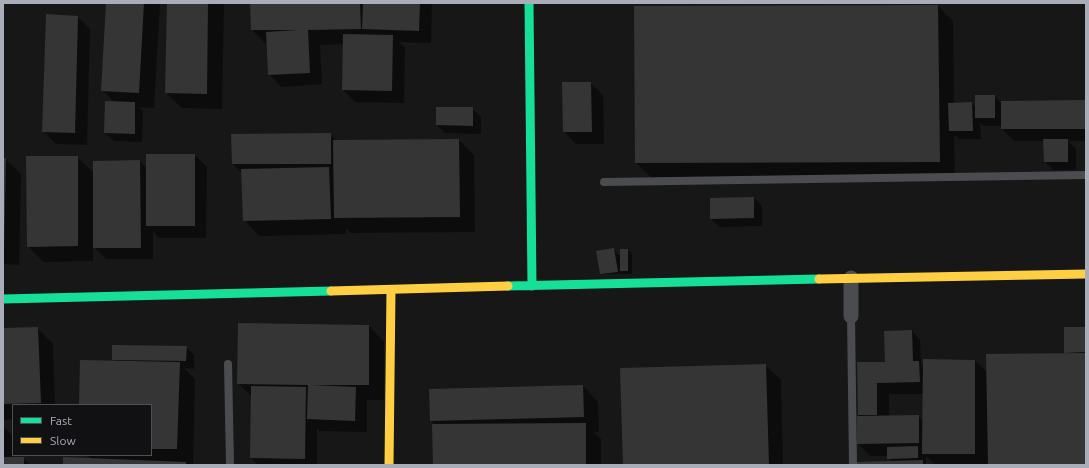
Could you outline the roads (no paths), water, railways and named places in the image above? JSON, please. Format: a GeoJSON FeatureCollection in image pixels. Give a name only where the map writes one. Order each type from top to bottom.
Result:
{"type":"FeatureCollection","features":[{"type":"Feature","properties":{"kind":"street"},"geometry":{"type":"LineString","coordinates":[[529,3],[532,286]]}},
{"type":"Feature","properties":{"kind":"street"},"geometry":{"type":"LineString","coordinates":[[3,299],[851,278],[1086,274]]}},
{"type":"Feature","properties":{"kind":"street"},"geometry":{"type":"LineString","coordinates":[[851,278],[851,316]]}},
{"type":"Feature","properties":{"kind":"street"},"geometry":{"type":"LineString","coordinates":[[388,465],[391,290]]}},
{"type":"Feature","properties":{"kind":"lane"},"geometry":{"type":"LineString","coordinates":[[604,182],[1086,175]]}},
{"type":"Feature","properties":{"kind":"lane"},"geometry":{"type":"LineString","coordinates":[[851,316],[853,465]]}},
{"type":"Feature","properties":{"kind":"lane"},"geometry":{"type":"LineString","coordinates":[[228,364],[230,465]]}}]}
